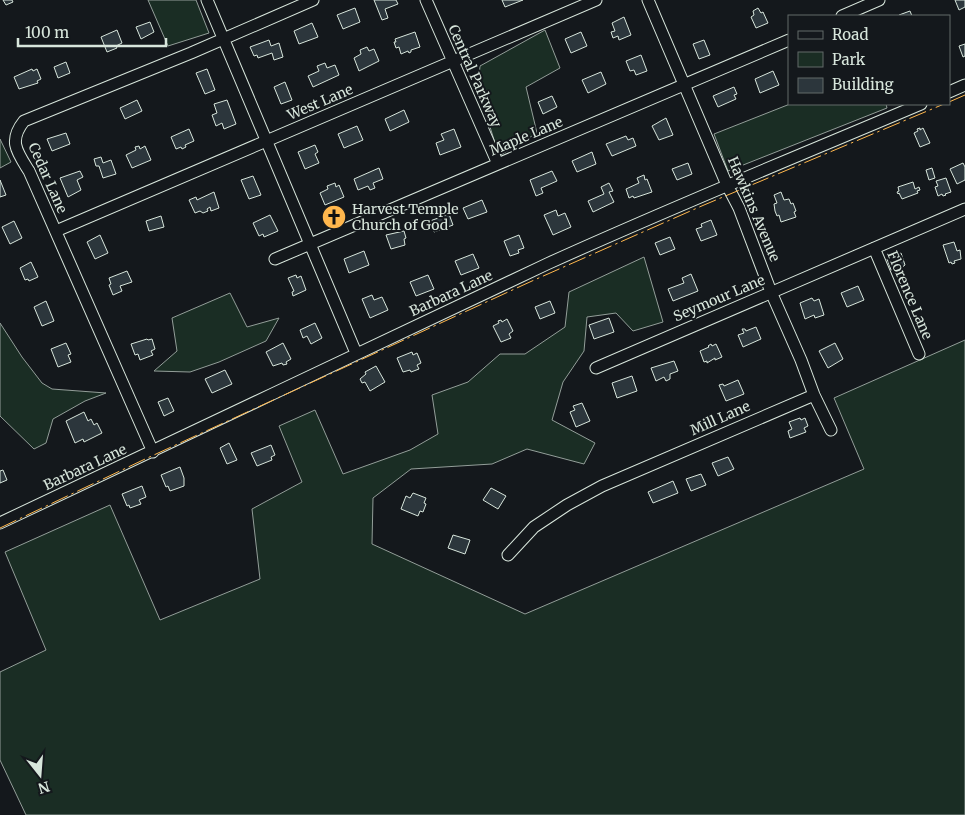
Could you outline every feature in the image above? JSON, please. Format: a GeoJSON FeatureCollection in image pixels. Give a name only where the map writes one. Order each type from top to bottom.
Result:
{"type":"FeatureCollection","features":[{"type":"Feature","properties":{"kind":"street"},"geometry":{"type":"LineString","coordinates":[[207,0],[356,353]]}},
{"type":"Feature","properties":{"kind":"street","name":"Cedar Lane"},"geometry":{"type":"LineString","coordinates":[[153,452],[29,171],[16,149],[17,130],[24,121],[86,97],[313,0]]}},
{"type":"Feature","properties":{"kind":"street","name":"Central Parkway"},"geometry":{"type":"LineString","coordinates":[[426,0],[498,164]]}},
{"type":"Feature","properties":{"kind":"street","name":"West Lane"},"geometry":{"type":"LineString","coordinates":[[56,231],[596,0]]}},
{"type":"Feature","properties":{"kind":"street","name":"Hawkins Avenue"},"geometry":{"type":"LineString","coordinates":[[648,0],[727,186],[746,226],[771,292],[830,430]]}},
{"type":"Feature","properties":{"kind":"street"},"geometry":{"type":"LineString","coordinates":[[844,15],[879,0]]}},
{"type":"Feature","properties":{"kind":"street","name":"Maple Lane"},"geometry":{"type":"LineString","coordinates":[[275,259],[788,40]]}},
{"type":"Feature","properties":{"kind":"street"},"geometry":{"type":"LineString","coordinates":[[950,92],[965,85]]}},
{"type":"Feature","properties":{"kind":"street","name":"Barbara Lane"},"geometry":{"type":"LineString","coordinates":[[0,523],[153,452],[356,353],[550,263],[919,105]]}},
{"type":"Feature","properties":{"kind":"street","name":"Seymour Lane"},"geometry":{"type":"LineString","coordinates":[[596,368],[965,208]]}},
{"type":"Feature","properties":{"kind":"street","name":"Florence Lane"},"geometry":{"type":"LineString","coordinates":[[874,248],[919,354]]}},
{"type":"Feature","properties":{"kind":"street","name":"Mill Lane"},"geometry":{"type":"LineString","coordinates":[[508,555],[534,528],[567,504],[602,486],[814,395]]}},
{"type":"Feature","properties":{"kind":"green space"},"geometry":{"type":"Polygon","coordinates":[[[148,0],[196,0],[209,33],[168,46],[148,0]]]}},
{"type":"Feature","properties":{"kind":"green space"},"geometry":{"type":"Polygon","coordinates":[[[545,30],[560,68],[526,87],[537,133],[499,156],[478,88],[480,66],[545,30]]]}},
{"type":"Feature","properties":{"kind":"green space"},"geometry":{"type":"Polygon","coordinates":[[[788,105],[886,105],[887,108],[728,171],[714,134],[788,105]]]}},
{"type":"Feature","properties":{"kind":"green space"},"geometry":{"type":"Polygon","coordinates":[[[0,139],[11,162],[0,168],[0,139]]]}},
{"type":"Feature","properties":{"kind":"green space"},"geometry":{"type":"Polygon","coordinates":[[[644,257],[663,322],[633,331],[616,313],[587,317],[584,351],[563,382],[552,420],[595,443],[584,464],[527,449],[492,464],[411,469],[373,498],[372,544],[525,614],[864,469],[834,398],[965,340],[965,815],[26,815],[0,760],[0,672],[46,650],[5,552],[110,505],[160,620],[260,579],[252,509],[302,482],[279,426],[315,410],[343,474],[410,450],[438,434],[432,395],[468,382],[500,354],[525,354],[565,327],[569,292],[644,257]]]}},
{"type":"Feature","properties":{"kind":"green space"},"geometry":{"type":"Polygon","coordinates":[[[230,293],[247,327],[279,318],[266,341],[219,362],[190,372],[154,371],[177,351],[172,318],[230,293]]]}},
{"type":"Feature","properties":{"kind":"green space"},"geometry":{"type":"Polygon","coordinates":[[[0,323],[42,383],[52,389],[106,393],[85,401],[53,419],[46,443],[34,449],[0,416],[0,323]]]}},
{"type":"Feature","properties":{"kind":"building"},"geometry":{"type":"Polygon","coordinates":[[[3,0],[12,0],[13,2],[6,5],[3,0]]]}},
{"type":"Feature","properties":{"kind":"building"},"geometry":{"type":"Polygon","coordinates":[[[374,0],[396,0],[398,4],[385,9],[388,18],[382,20],[374,0]]]}},
{"type":"Feature","properties":{"kind":"building"},"geometry":{"type":"Polygon","coordinates":[[[502,0],[523,0],[505,7],[502,0]]]}},
{"type":"Feature","properties":{"kind":"building"},"geometry":{"type":"Polygon","coordinates":[[[955,0],[965,0],[965,7],[959,10],[955,0]]]}},
{"type":"Feature","properties":{"kind":"building"},"geometry":{"type":"Polygon","coordinates":[[[355,8],[360,22],[343,29],[337,15],[355,8]]]}},
{"type":"Feature","properties":{"kind":"building"},"geometry":{"type":"Polygon","coordinates":[[[758,8],[761,13],[763,12],[768,23],[756,28],[751,17],[754,15],[753,11],[758,8]]]}},
{"type":"Feature","properties":{"kind":"building"},"geometry":{"type":"Polygon","coordinates":[[[910,11],[912,15],[899,15],[910,11]]]}},
{"type":"Feature","properties":{"kind":"building"},"geometry":{"type":"Polygon","coordinates":[[[624,17],[631,35],[619,40],[618,36],[613,38],[611,32],[615,31],[612,23],[624,17]]]}},
{"type":"Feature","properties":{"kind":"building"},"geometry":{"type":"Polygon","coordinates":[[[150,22],[154,32],[141,39],[136,27],[150,22]]]}},
{"type":"Feature","properties":{"kind":"building"},"geometry":{"type":"Polygon","coordinates":[[[312,23],[318,37],[299,44],[294,31],[312,23]]]}},
{"type":"Feature","properties":{"kind":"building"},"geometry":{"type":"Polygon","coordinates":[[[117,30],[122,43],[116,46],[117,48],[107,52],[101,37],[117,30]]]}},
{"type":"Feature","properties":{"kind":"building"},"geometry":{"type":"Polygon","coordinates":[[[415,32],[420,47],[411,50],[409,53],[408,51],[401,54],[399,47],[396,48],[395,39],[415,32]]]}},
{"type":"Feature","properties":{"kind":"building"},"geometry":{"type":"Polygon","coordinates":[[[581,32],[587,46],[571,53],[565,39],[581,32]]]}},
{"type":"Feature","properties":{"kind":"building"},"geometry":{"type":"Polygon","coordinates":[[[269,40],[271,46],[279,43],[283,57],[274,60],[272,53],[258,58],[257,55],[254,56],[250,47],[269,40]]]}},
{"type":"Feature","properties":{"kind":"building"},"geometry":{"type":"Polygon","coordinates":[[[704,40],[710,55],[699,59],[693,44],[704,40]]]}},
{"type":"Feature","properties":{"kind":"building"},"geometry":{"type":"Polygon","coordinates":[[[965,44],[965,56],[963,57],[959,46],[965,44]]]}},
{"type":"Feature","properties":{"kind":"building"},"geometry":{"type":"Polygon","coordinates":[[[367,47],[369,51],[374,49],[379,61],[359,71],[354,58],[361,54],[360,50],[367,47]]]}},
{"type":"Feature","properties":{"kind":"building"},"geometry":{"type":"Polygon","coordinates":[[[641,55],[647,71],[636,75],[634,70],[630,71],[626,61],[641,55]]]}},
{"type":"Feature","properties":{"kind":"building"},"geometry":{"type":"Polygon","coordinates":[[[66,62],[70,73],[58,78],[54,67],[66,62]]]}},
{"type":"Feature","properties":{"kind":"building"},"geometry":{"type":"Polygon","coordinates":[[[325,63],[327,68],[335,65],[339,75],[313,87],[308,76],[319,71],[317,66],[325,63]]]}},
{"type":"Feature","properties":{"kind":"building"},"geometry":{"type":"Polygon","coordinates":[[[32,69],[33,71],[37,69],[41,79],[37,81],[38,83],[19,89],[14,77],[32,69]]]}},
{"type":"Feature","properties":{"kind":"building"},"geometry":{"type":"Polygon","coordinates":[[[207,69],[215,90],[205,94],[196,73],[207,69]]]}},
{"type":"Feature","properties":{"kind":"building"},"geometry":{"type":"Polygon","coordinates":[[[773,71],[779,85],[760,93],[755,79],[773,71]]]}},
{"type":"Feature","properties":{"kind":"building"},"geometry":{"type":"Polygon","coordinates":[[[601,72],[606,84],[588,93],[582,80],[601,72]]]}},
{"type":"Feature","properties":{"kind":"building"},"geometry":{"type":"Polygon","coordinates":[[[285,82],[292,100],[281,104],[274,87],[285,82]]]}},
{"type":"Feature","properties":{"kind":"building"},"geometry":{"type":"Polygon","coordinates":[[[734,87],[737,94],[734,95],[736,99],[718,107],[713,96],[734,87]]]}},
{"type":"Feature","properties":{"kind":"building"},"geometry":{"type":"Polygon","coordinates":[[[552,96],[557,107],[543,114],[538,102],[552,96]]]}},
{"type":"Feature","properties":{"kind":"building"},"geometry":{"type":"Polygon","coordinates":[[[137,100],[142,111],[125,119],[120,108],[137,100]]]}},
{"type":"Feature","properties":{"kind":"building"},"geometry":{"type":"Polygon","coordinates":[[[227,100],[236,124],[224,129],[222,123],[216,126],[212,115],[217,113],[214,104],[227,100]]]}},
{"type":"Feature","properties":{"kind":"building"},"geometry":{"type":"Polygon","coordinates":[[[404,110],[409,122],[390,131],[385,119],[404,110]]]}},
{"type":"Feature","properties":{"kind":"building"},"geometry":{"type":"Polygon","coordinates":[[[666,118],[673,135],[659,140],[652,126],[666,118]]]}},
{"type":"Feature","properties":{"kind":"building"},"geometry":{"type":"Polygon","coordinates":[[[357,126],[363,140],[344,148],[338,134],[357,126]]]}},
{"type":"Feature","properties":{"kind":"building"},"geometry":{"type":"Polygon","coordinates":[[[920,128],[920,130],[923,128],[930,143],[920,147],[914,133],[920,128]]]}},
{"type":"Feature","properties":{"kind":"building"},"geometry":{"type":"Polygon","coordinates":[[[189,129],[194,141],[185,145],[186,147],[182,149],[181,147],[176,149],[171,137],[189,129]]]}},
{"type":"Feature","properties":{"kind":"building"},"geometry":{"type":"Polygon","coordinates":[[[454,129],[461,147],[440,155],[436,143],[444,140],[441,134],[454,129]]]}},
{"type":"Feature","properties":{"kind":"building"},"geometry":{"type":"Polygon","coordinates":[[[66,133],[70,144],[52,151],[47,139],[66,133]]]}},
{"type":"Feature","properties":{"kind":"building"},"geometry":{"type":"Polygon","coordinates":[[[626,136],[628,140],[633,138],[636,146],[612,156],[606,144],[626,136]]]}},
{"type":"Feature","properties":{"kind":"building"},"geometry":{"type":"Polygon","coordinates":[[[315,145],[318,152],[315,154],[319,163],[305,169],[298,152],[315,145]]]}},
{"type":"Feature","properties":{"kind":"building"},"geometry":{"type":"Polygon","coordinates":[[[139,146],[140,149],[145,146],[151,160],[132,168],[126,155],[136,150],[135,147],[139,146]]]}},
{"type":"Feature","properties":{"kind":"building"},"geometry":{"type":"Polygon","coordinates":[[[592,152],[596,164],[577,172],[572,161],[592,152]]]}},
{"type":"Feature","properties":{"kind":"building"},"geometry":{"type":"Polygon","coordinates":[[[101,157],[103,163],[111,160],[116,174],[103,178],[99,166],[96,166],[94,159],[101,157]]]}},
{"type":"Feature","properties":{"kind":"building"},"geometry":{"type":"Polygon","coordinates":[[[688,163],[692,174],[677,180],[672,169],[688,163]]]}},
{"type":"Feature","properties":{"kind":"building"},"geometry":{"type":"Polygon","coordinates":[[[963,163],[965,167],[965,180],[957,184],[950,169],[963,163]]]}},
{"type":"Feature","properties":{"kind":"building"},"geometry":{"type":"Polygon","coordinates":[[[379,168],[383,179],[373,183],[375,188],[370,190],[368,186],[358,190],[354,179],[379,168]]]}},
{"type":"Feature","properties":{"kind":"building"},"geometry":{"type":"Polygon","coordinates":[[[932,168],[935,178],[929,180],[926,170],[932,168]]]}},
{"type":"Feature","properties":{"kind":"building"},"geometry":{"type":"Polygon","coordinates":[[[80,171],[83,177],[77,180],[81,190],[68,197],[60,178],[80,171]]]}},
{"type":"Feature","properties":{"kind":"building"},"geometry":{"type":"Polygon","coordinates":[[[552,171],[557,181],[541,188],[543,193],[536,196],[530,180],[552,171]]]}},
{"type":"Feature","properties":{"kind":"building"},"geometry":{"type":"Polygon","coordinates":[[[644,175],[652,192],[629,198],[626,189],[639,183],[637,178],[644,175]]]}},
{"type":"Feature","properties":{"kind":"building"},"geometry":{"type":"Polygon","coordinates":[[[253,176],[261,195],[249,199],[241,180],[253,176]]]}},
{"type":"Feature","properties":{"kind":"building"},"geometry":{"type":"Polygon","coordinates":[[[946,178],[951,192],[938,196],[935,187],[938,186],[936,181],[946,178]]]}},
{"type":"Feature","properties":{"kind":"building"},"geometry":{"type":"Polygon","coordinates":[[[0,180],[6,195],[0,197],[0,180]]]}},
{"type":"Feature","properties":{"kind":"building"},"geometry":{"type":"Polygon","coordinates":[[[913,182],[915,189],[919,187],[920,190],[917,191],[918,193],[902,199],[897,192],[899,191],[898,187],[913,182]]]}},
{"type":"Feature","properties":{"kind":"building"},"geometry":{"type":"Polygon","coordinates":[[[335,183],[336,187],[339,185],[344,197],[325,205],[320,193],[328,189],[327,186],[335,183]]]}},
{"type":"Feature","properties":{"kind":"building"},"geometry":{"type":"Polygon","coordinates":[[[609,183],[613,191],[609,192],[614,202],[593,212],[588,201],[604,194],[601,187],[609,183]]]}},
{"type":"Feature","properties":{"kind":"building"},"geometry":{"type":"Polygon","coordinates":[[[214,192],[219,208],[211,211],[210,207],[207,209],[208,211],[203,213],[200,211],[195,213],[189,200],[196,197],[197,200],[214,192]]]}},
{"type":"Feature","properties":{"kind":"building"},"geometry":{"type":"Polygon","coordinates":[[[781,192],[784,200],[789,199],[791,204],[793,203],[796,217],[781,222],[779,215],[777,216],[775,211],[774,204],[777,203],[774,195],[781,192]]]}},
{"type":"Feature","properties":{"kind":"building"},"geometry":{"type":"Polygon","coordinates":[[[482,200],[487,212],[468,219],[463,208],[482,200]]]}},
{"type":"Feature","properties":{"kind":"building"},"geometry":{"type":"Polygon","coordinates":[[[556,210],[558,216],[565,213],[571,227],[553,235],[544,215],[556,210]]]}},
{"type":"Feature","properties":{"kind":"building"},"geometry":{"type":"Polygon","coordinates":[[[449,214],[453,225],[434,232],[430,221],[449,214]]]}},
{"type":"Feature","properties":{"kind":"building"},"geometry":{"type":"Polygon","coordinates":[[[270,215],[278,231],[264,237],[263,234],[259,236],[253,223],[270,215]]]}},
{"type":"Feature","properties":{"kind":"building"},"geometry":{"type":"Polygon","coordinates":[[[161,216],[164,227],[149,231],[146,221],[161,216]]]}},
{"type":"Feature","properties":{"kind":"building"},"geometry":{"type":"Polygon","coordinates":[[[711,220],[717,235],[701,241],[696,229],[702,227],[701,224],[711,220]]]}},
{"type":"Feature","properties":{"kind":"building"},"geometry":{"type":"Polygon","coordinates":[[[14,221],[22,238],[10,244],[2,227],[14,221]]]}},
{"type":"Feature","properties":{"kind":"building"},"geometry":{"type":"Polygon","coordinates":[[[404,231],[405,245],[391,249],[386,235],[404,231]]]}},
{"type":"Feature","properties":{"kind":"building"},"geometry":{"type":"Polygon","coordinates":[[[100,235],[108,253],[95,259],[87,242],[100,235]]]}},
{"type":"Feature","properties":{"kind":"building"},"geometry":{"type":"Polygon","coordinates":[[[519,235],[524,248],[518,250],[519,253],[510,256],[504,241],[519,235]]]}},
{"type":"Feature","properties":{"kind":"building"},"geometry":{"type":"Polygon","coordinates":[[[670,237],[675,249],[660,255],[655,243],[670,237]]]}},
{"type":"Feature","properties":{"kind":"building"},"geometry":{"type":"Polygon","coordinates":[[[954,242],[957,251],[960,250],[961,259],[954,261],[955,263],[952,264],[951,262],[949,263],[943,245],[954,242]]]}},
{"type":"Feature","properties":{"kind":"building"},"geometry":{"type":"Polygon","coordinates":[[[364,251],[369,265],[349,273],[344,259],[364,251]]]}},
{"type":"Feature","properties":{"kind":"building"},"geometry":{"type":"Polygon","coordinates":[[[898,251],[899,254],[901,253],[905,265],[897,271],[896,268],[891,270],[887,259],[891,258],[890,255],[898,251]]]}},
{"type":"Feature","properties":{"kind":"building"},"geometry":{"type":"Polygon","coordinates":[[[473,254],[479,268],[461,275],[455,261],[473,254]]]}},
{"type":"Feature","properties":{"kind":"building"},"geometry":{"type":"Polygon","coordinates":[[[31,262],[38,277],[29,281],[28,279],[25,280],[20,268],[31,262]]]}},
{"type":"Feature","properties":{"kind":"building"},"geometry":{"type":"Polygon","coordinates":[[[127,271],[132,282],[120,286],[122,291],[113,295],[109,285],[111,284],[109,278],[127,271]]]}},
{"type":"Feature","properties":{"kind":"building"},"geometry":{"type":"Polygon","coordinates":[[[691,274],[698,291],[673,301],[668,289],[684,283],[682,278],[691,274]]]}},
{"type":"Feature","properties":{"kind":"building"},"geometry":{"type":"Polygon","coordinates":[[[296,275],[297,278],[301,276],[306,290],[293,296],[292,292],[294,291],[288,278],[296,275]]]}},
{"type":"Feature","properties":{"kind":"building"},"geometry":{"type":"Polygon","coordinates":[[[428,275],[434,289],[416,296],[410,282],[428,275]]]}},
{"type":"Feature","properties":{"kind":"building"},"geometry":{"type":"Polygon","coordinates":[[[858,286],[864,300],[847,307],[841,293],[858,286]]]}},
{"type":"Feature","properties":{"kind":"building"},"geometry":{"type":"Polygon","coordinates":[[[372,295],[374,300],[382,297],[388,310],[370,318],[362,299],[372,295]]]}},
{"type":"Feature","properties":{"kind":"building"},"geometry":{"type":"Polygon","coordinates":[[[812,298],[814,301],[819,299],[824,315],[815,318],[814,315],[805,319],[800,303],[812,298]]]}},
{"type":"Feature","properties":{"kind":"building"},"geometry":{"type":"Polygon","coordinates":[[[46,301],[54,321],[42,326],[34,307],[46,301]]]}},
{"type":"Feature","properties":{"kind":"building"},"geometry":{"type":"Polygon","coordinates":[[[550,301],[555,313],[540,319],[535,307],[550,301]]]}},
{"type":"Feature","properties":{"kind":"building"},"geometry":{"type":"Polygon","coordinates":[[[609,318],[614,332],[594,339],[589,325],[609,318]]]}},
{"type":"Feature","properties":{"kind":"building"},"geometry":{"type":"Polygon","coordinates":[[[507,319],[513,331],[509,334],[511,338],[501,342],[493,326],[499,323],[498,321],[501,320],[502,322],[507,319]]]}},
{"type":"Feature","properties":{"kind":"building"},"geometry":{"type":"Polygon","coordinates":[[[315,323],[322,338],[311,344],[307,336],[303,338],[300,330],[315,323]]]}},
{"type":"Feature","properties":{"kind":"building"},"geometry":{"type":"Polygon","coordinates":[[[756,327],[761,339],[743,347],[738,335],[744,333],[742,329],[746,331],[756,327]]]}},
{"type":"Feature","properties":{"kind":"building"},"geometry":{"type":"Polygon","coordinates":[[[152,339],[155,349],[151,351],[153,355],[140,360],[138,354],[135,355],[131,344],[152,339]]]}},
{"type":"Feature","properties":{"kind":"building"},"geometry":{"type":"Polygon","coordinates":[[[66,343],[71,354],[68,355],[71,362],[58,367],[51,349],[66,343]]]}},
{"type":"Feature","properties":{"kind":"building"},"geometry":{"type":"Polygon","coordinates":[[[283,343],[291,359],[286,362],[287,364],[283,365],[282,363],[273,366],[266,352],[283,343]]]}},
{"type":"Feature","properties":{"kind":"building"},"geometry":{"type":"Polygon","coordinates":[[[835,343],[843,359],[828,368],[819,351],[835,343]]]}},
{"type":"Feature","properties":{"kind":"building"},"geometry":{"type":"Polygon","coordinates":[[[711,344],[712,346],[716,344],[722,357],[715,360],[715,358],[707,363],[707,361],[704,362],[700,351],[711,344]]]}},
{"type":"Feature","properties":{"kind":"building"},"geometry":{"type":"Polygon","coordinates":[[[412,352],[413,355],[417,353],[421,363],[417,365],[419,369],[403,372],[397,358],[412,352]]]}},
{"type":"Feature","properties":{"kind":"building"},"geometry":{"type":"Polygon","coordinates":[[[674,361],[678,371],[670,374],[670,379],[666,381],[664,377],[656,381],[651,368],[674,361]]]}},
{"type":"Feature","properties":{"kind":"building"},"geometry":{"type":"Polygon","coordinates":[[[376,366],[385,382],[370,391],[365,382],[362,383],[360,379],[366,374],[365,372],[376,366]]]}},
{"type":"Feature","properties":{"kind":"building"},"geometry":{"type":"Polygon","coordinates":[[[225,370],[232,384],[212,393],[205,379],[225,370]]]}},
{"type":"Feature","properties":{"kind":"building"},"geometry":{"type":"Polygon","coordinates":[[[632,376],[637,391],[617,398],[612,383],[632,376]]]}},
{"type":"Feature","properties":{"kind":"building"},"geometry":{"type":"Polygon","coordinates":[[[738,380],[744,394],[726,401],[719,385],[723,384],[724,386],[738,380]]]}},
{"type":"Feature","properties":{"kind":"building"},"geometry":{"type":"Polygon","coordinates":[[[168,398],[174,411],[164,416],[158,402],[168,398]]]}},
{"type":"Feature","properties":{"kind":"building"},"geometry":{"type":"Polygon","coordinates":[[[582,403],[590,421],[576,427],[570,412],[575,410],[573,406],[582,403]]]}},
{"type":"Feature","properties":{"kind":"building"},"geometry":{"type":"Polygon","coordinates":[[[84,412],[88,421],[91,419],[94,425],[97,423],[102,433],[84,442],[83,439],[75,443],[66,421],[84,412]]]}},
{"type":"Feature","properties":{"kind":"building"},"geometry":{"type":"Polygon","coordinates":[[[800,418],[801,420],[805,418],[808,426],[804,428],[806,432],[790,438],[788,431],[792,429],[789,422],[800,418]]]}},
{"type":"Feature","properties":{"kind":"building"},"geometry":{"type":"Polygon","coordinates":[[[229,443],[237,460],[227,464],[220,448],[229,443]]]}},
{"type":"Feature","properties":{"kind":"building"},"geometry":{"type":"Polygon","coordinates":[[[271,445],[275,455],[271,457],[272,460],[257,466],[251,453],[271,445]]]}},
{"type":"Feature","properties":{"kind":"building"},"geometry":{"type":"Polygon","coordinates":[[[728,457],[734,469],[718,476],[712,463],[728,457]]]}},
{"type":"Feature","properties":{"kind":"building"},"geometry":{"type":"Polygon","coordinates":[[[180,467],[184,478],[184,486],[170,491],[168,486],[166,487],[161,475],[180,467]]]}},
{"type":"Feature","properties":{"kind":"building"},"geometry":{"type":"Polygon","coordinates":[[[3,470],[7,480],[0,483],[0,471],[3,470]]]}},
{"type":"Feature","properties":{"kind":"building"},"geometry":{"type":"Polygon","coordinates":[[[701,474],[706,485],[691,491],[686,479],[701,474]]]}},
{"type":"Feature","properties":{"kind":"building"},"geometry":{"type":"Polygon","coordinates":[[[673,481],[678,493],[653,503],[648,492],[673,481]]]}},
{"type":"Feature","properties":{"kind":"building"},"geometry":{"type":"Polygon","coordinates":[[[142,486],[146,497],[139,500],[141,504],[130,508],[129,505],[127,506],[122,494],[142,486]]]}},
{"type":"Feature","properties":{"kind":"building"},"geometry":{"type":"Polygon","coordinates":[[[491,488],[506,496],[498,509],[483,500],[491,488]]]}},
{"type":"Feature","properties":{"kind":"building"},"geometry":{"type":"Polygon","coordinates":[[[413,493],[426,498],[423,512],[420,511],[418,516],[401,509],[406,496],[410,498],[413,493]]]}},
{"type":"Feature","properties":{"kind":"building"},"geometry":{"type":"Polygon","coordinates":[[[453,535],[470,540],[465,554],[448,548],[453,535]]]}},
{"type":"Feature","properties":{"kind":"power"},"geometry":{"type":"LineString","coordinates":[[950,102],[965,95]]}},
{"type":"Feature","properties":{"kind":"power"},"geometry":{"type":"LineString","coordinates":[[0,528],[532,281],[704,205],[942,105]]}},
{"type":"Feature","properties":{"kind":"place","name":"Harvest Temple Church of God"},"geometry":{"type":"Point","coordinates":[334,217]}}]}
